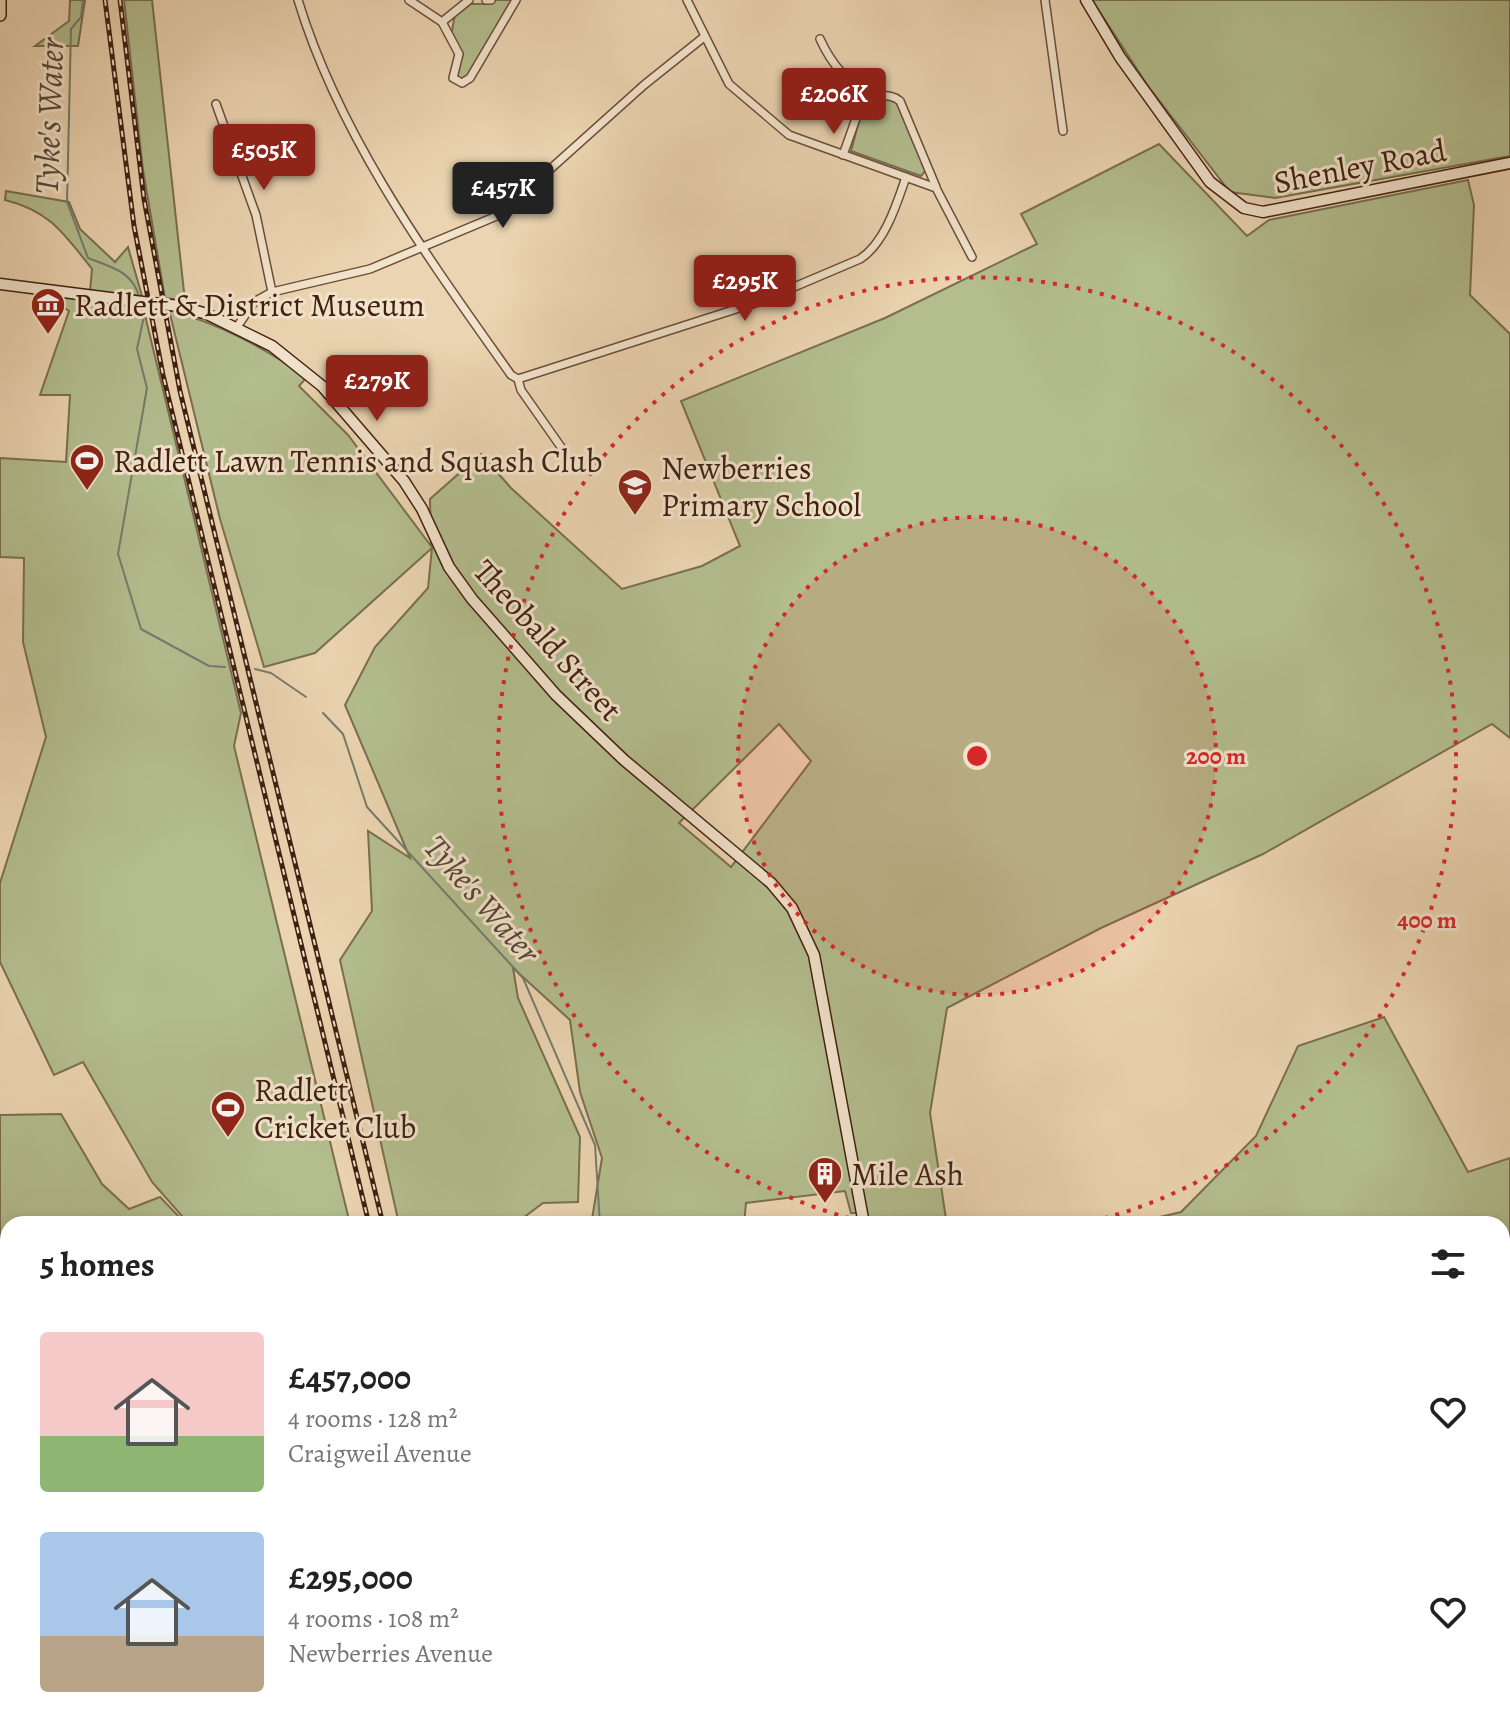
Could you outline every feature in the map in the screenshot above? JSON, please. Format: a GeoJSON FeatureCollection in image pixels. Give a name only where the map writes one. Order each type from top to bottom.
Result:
{"type":"FeatureCollection","features":[{"type":"Feature","properties":{"kind":"main road"},"geometry":{"type":"LineString","coordinates":[[0,0],[0,15]]}},
{"type":"Feature","properties":{"kind":"street"},"geometry":{"type":"LineString","coordinates":[[298,0],[332,91],[422,248],[511,375],[518,379],[521,390],[561,447]]}},
{"type":"Feature","properties":{"kind":"street"},"geometry":{"type":"LineString","coordinates":[[409,0],[442,22],[459,54],[453,78],[466,82],[516,0]]}},
{"type":"Feature","properties":{"kind":"street"},"geometry":{"type":"LineString","coordinates":[[442,22],[469,0]]}},
{"type":"Feature","properties":{"kind":"street"},"geometry":{"type":"LineString","coordinates":[[687,0],[729,84],[764,115],[798,140],[936,188]]}},
{"type":"Feature","properties":{"kind":"street"},"geometry":{"type":"LineString","coordinates":[[1045,0],[1063,131]]}},
{"type":"Feature","properties":{"kind":"street","name":"Shenley Road"},"geometry":{"type":"LineString","coordinates":[[1086,0],[1120,57],[1210,182],[1244,208],[1263,212],[1510,163]]}},
{"type":"Feature","properties":{"kind":"street"},"geometry":{"type":"LineString","coordinates":[[237,327],[254,302],[272,292],[360,272],[499,215],[644,85],[704,37]]}},
{"type":"Feature","properties":{"kind":"street"},"geometry":{"type":"LineString","coordinates":[[820,39],[829,58],[849,79],[872,95],[887,94],[900,101],[936,188],[972,257]]}},
{"type":"Feature","properties":{"kind":"street"},"geometry":{"type":"LineString","coordinates":[[843,155],[859,110],[872,95]]}},
{"type":"Feature","properties":{"kind":"street"},"geometry":{"type":"LineString","coordinates":[[216,104],[256,215],[272,292]]}},
{"type":"Feature","properties":{"kind":"street"},"geometry":{"type":"LineString","coordinates":[[518,379],[761,301],[860,259],[869,251],[893,213],[906,177]]}},
{"type":"Feature","properties":{"kind":"street","name":"Theobald Street"},"geometry":{"type":"LineString","coordinates":[[0,284],[179,306],[237,327],[303,368],[346,413],[414,496],[449,567],[472,599],[573,713],[624,760],[771,883],[792,908],[814,955],[863,1216]]}},
{"type":"Feature","properties":{"kind":"green space"},"geometry":{"type":"Polygon","coordinates":[[[70,0],[85,0],[78,46],[35,46],[69,21],[70,0]]]}},
{"type":"Feature","properties":{"kind":"green space"},"geometry":{"type":"Polygon","coordinates":[[[124,0],[152,0],[185,301],[165,298],[143,170],[124,0]]]}},
{"type":"Feature","properties":{"kind":"green space"},"geometry":{"type":"Polygon","coordinates":[[[495,0],[513,0],[468,76],[463,80],[455,77],[461,58],[451,36],[455,14],[469,4],[490,4],[495,0]]]}},
{"type":"Feature","properties":{"kind":"green space"},"geometry":{"type":"Polygon","coordinates":[[[1092,0],[1510,0],[1510,156],[1275,198],[1230,192],[1148,86],[1092,0]]]}},
{"type":"Feature","properties":{"kind":"green space"},"geometry":{"type":"Polygon","coordinates":[[[879,97],[897,101],[926,170],[921,176],[851,151],[862,110],[879,97]]]}},
{"type":"Feature","properties":{"kind":"green space"},"geometry":{"type":"Polygon","coordinates":[[[1159,144],[1247,236],[1269,220],[1468,180],[1474,205],[1470,295],[1510,334],[1510,738],[1492,724],[1263,854],[1101,928],[947,1008],[930,1113],[946,1216],[868,1216],[867,1213],[851,1213],[845,1191],[746,1203],[745,1216],[592,1216],[602,1158],[580,1092],[570,1020],[513,968],[518,998],[580,1137],[578,1202],[543,1203],[526,1216],[397,1216],[340,960],[372,911],[368,831],[410,858],[345,705],[375,647],[428,588],[432,548],[315,653],[264,667],[220,519],[169,310],[241,338],[307,377],[299,386],[348,435],[431,546],[430,499],[481,454],[511,488],[622,589],[702,566],[740,546],[681,401],[885,318],[1037,244],[1021,214],[1159,144]],[[779,724],[679,823],[731,867],[811,761],[779,724]]]}},
{"type":"Feature","properties":{"kind":"green space"},"geometry":{"type":"Polygon","coordinates":[[[6,191],[69,202],[80,229],[115,262],[128,247],[142,296],[90,291],[92,269],[73,245],[45,217],[5,200],[6,191]]]}},
{"type":"Feature","properties":{"kind":"green space"},"geometry":{"type":"Polygon","coordinates":[[[54,294],[143,307],[241,713],[234,746],[348,1216],[182,1216],[152,1182],[83,1062],[54,1075],[0,962],[0,883],[46,737],[23,642],[24,558],[0,557],[0,458],[66,462],[70,395],[40,395],[69,311],[53,301],[54,294]]]}},
{"type":"Feature","properties":{"kind":"green space"},"geometry":{"type":"Polygon","coordinates":[[[1384,1017],[1468,1172],[1510,1158],[1510,1216],[1164,1216],[1181,1212],[1256,1136],[1298,1046],[1384,1017]]]}},
{"type":"Feature","properties":{"kind":"green space"},"geometry":{"type":"Polygon","coordinates":[[[61,1114],[102,1184],[129,1209],[160,1197],[178,1216],[0,1216],[0,1115],[61,1114]]]}},
{"type":"Feature","properties":{"kind":"waterway","name":"Tyke's Water"},"geometry":{"type":"LineString","coordinates":[[83,0],[81,17],[71,29],[67,202],[88,258],[126,276],[132,281],[139,297]]}},
{"type":"Feature","properties":{"kind":"waterway","name":"Tyke's Water"},"geometry":{"type":"LineString","coordinates":[[142,307],[144,316],[137,349],[147,388],[118,554],[141,629],[209,666],[225,667]]}},
{"type":"Feature","properties":{"kind":"waterway","name":"Tyke's Water"},"geometry":{"type":"LineString","coordinates":[[255,669],[271,673],[306,697]]}},
{"type":"Feature","properties":{"kind":"waterway","name":"Tyke's Water"},"geometry":{"type":"LineString","coordinates":[[323,713],[343,734],[367,807],[523,978],[595,1145],[599,1216]]}},
{"type":"Feature","properties":{"kind":"railway"},"geometry":{"type":"LineString","coordinates":[[105,0],[134,226],[163,375],[367,1216]]}},
{"type":"Feature","properties":{"kind":"railway"},"geometry":{"type":"LineString","coordinates":[[120,0],[144,199],[180,391],[381,1216]]}},
{"type":"Feature","properties":{"kind":"place","name":"Radlett & District Museum"},"geometry":{"type":"Point","coordinates":[48,336]}},
{"type":"Feature","properties":{"kind":"place","name":"Radlett Lawn Tennis and Squash Club"},"geometry":{"type":"Point","coordinates":[87,492]}},
{"type":"Feature","properties":{"kind":"place","name":"Newberries Primary School"},"geometry":{"type":"Point","coordinates":[635,517]}},
{"type":"Feature","properties":{"kind":"place","name":"Radlett Cricket Club"},"geometry":{"type":"Point","coordinates":[228,1139]}},
{"type":"Feature","properties":{"kind":"place","name":"Mile Ash"},"geometry":{"type":"Point","coordinates":[825,1205]}}]}
